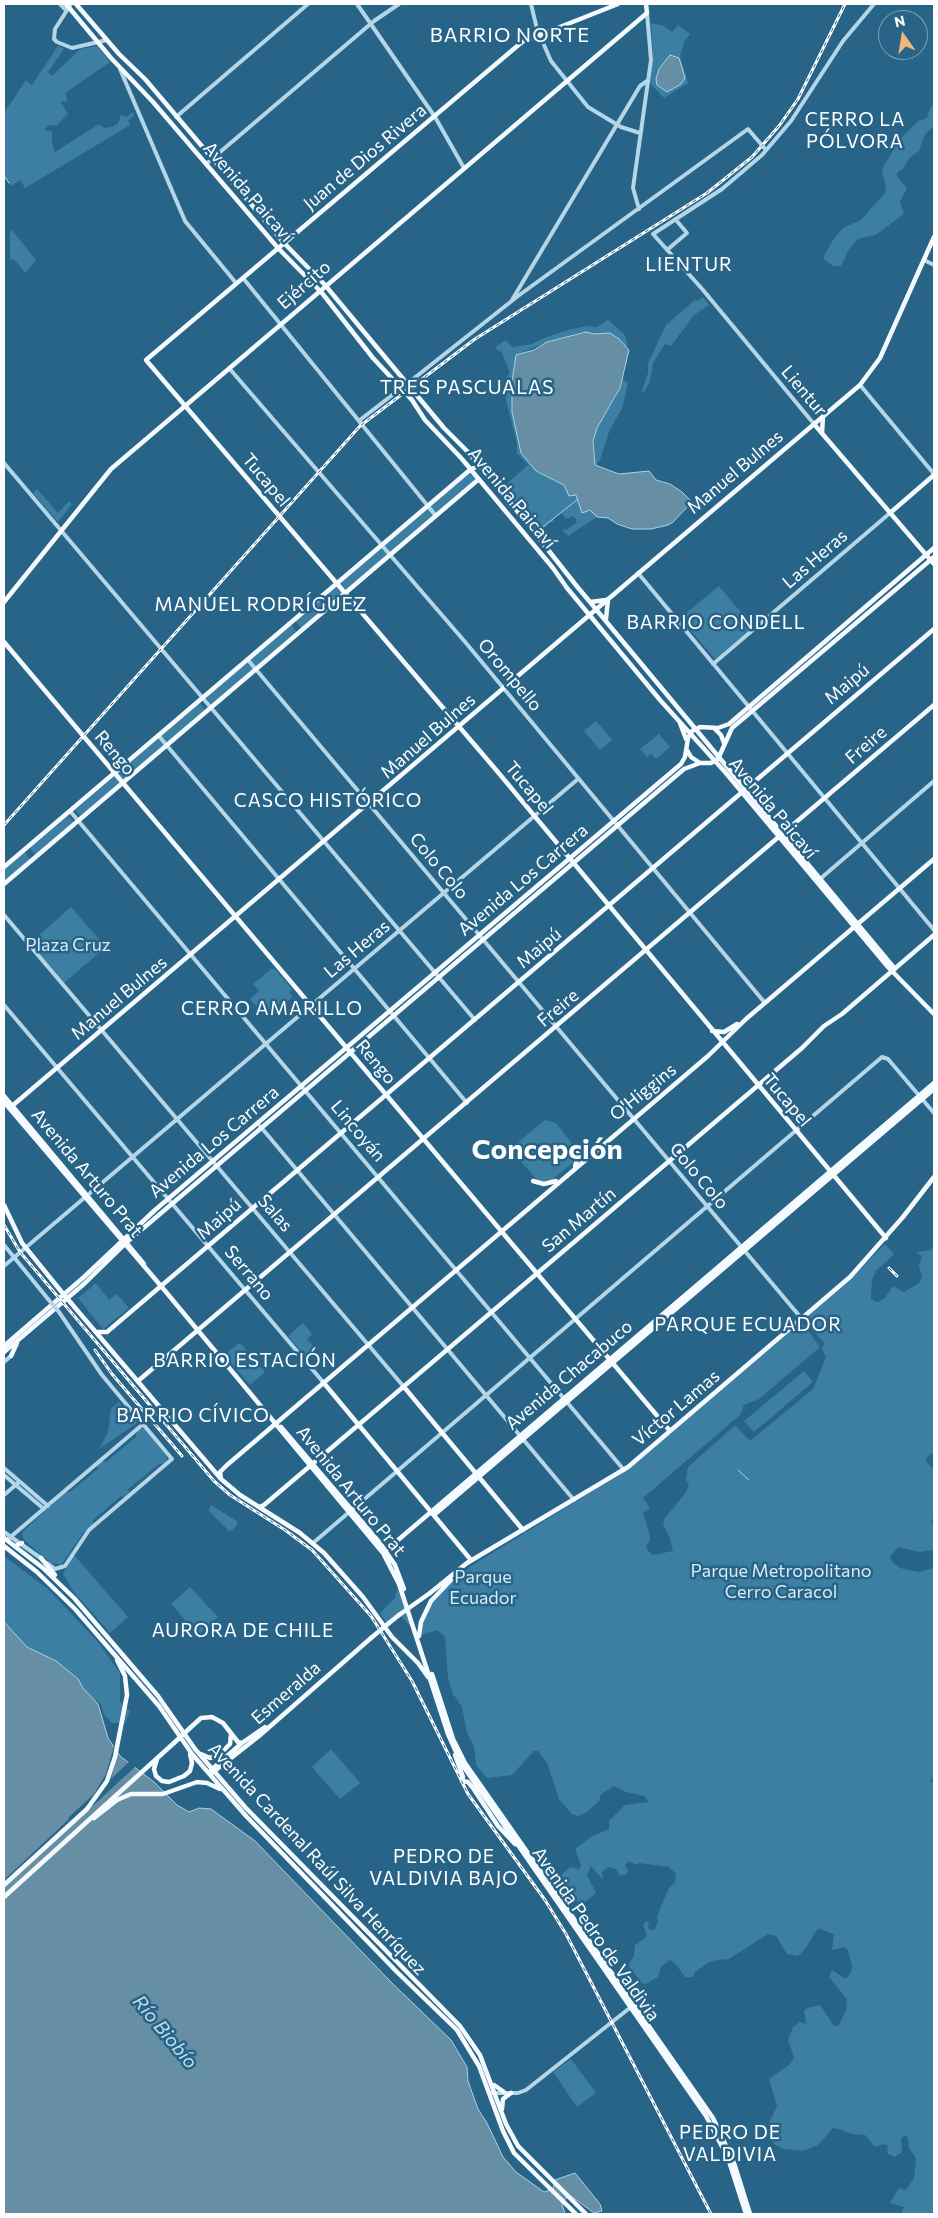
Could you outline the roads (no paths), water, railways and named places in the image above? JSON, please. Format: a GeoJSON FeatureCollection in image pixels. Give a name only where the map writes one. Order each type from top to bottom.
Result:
{"type":"FeatureCollection","features":[{"type":"Feature","properties":{"kind":"main road","name":"Avenida Paicaví"},"geometry":{"type":"LineString","coordinates":[[76,4],[213,158],[284,243],[325,285],[445,430],[479,466],[606,620],[693,731],[893,970],[934,1014]]}},
{"type":"Feature","properties":{"kind":"main road","name":"Juan de Dios Rivera"},"geometry":{"type":"LineString","coordinates":[[146,360],[518,46],[539,34],[618,4]]}},
{"type":"Feature","properties":{"kind":"main road"},"geometry":{"type":"LineString","coordinates":[[646,4],[647,13]]}},
{"type":"Feature","properties":{"kind":"main road","name":"Avenida Paicaví"},"geometry":{"type":"LineString","coordinates":[[68,6],[119,67],[149,97],[278,248],[320,290],[373,358],[413,402],[434,430],[479,479],[673,714],[693,731]]}},
{"type":"Feature","properties":{"kind":"main road","name":"Ejército"},"geometry":{"type":"LineString","coordinates":[[4,602],[106,474],[325,285],[647,13]]}},
{"type":"Feature","properties":{"kind":"main road","name":"Manuel Bulnes"},"geometry":{"type":"LineString","coordinates":[[12,1106],[324,843],[860,385],[880,358],[934,237]]}},
{"type":"Feature","properties":{"kind":"main road","name":"Tucapel"},"geometry":{"type":"LineString","coordinates":[[146,360],[459,727],[886,1238]]}},
{"type":"Feature","properties":{"kind":"main road"},"geometry":{"type":"LineString","coordinates":[[822,433],[823,416]]}},
{"type":"Feature","properties":{"kind":"main road","name":"Lientur"},"geometry":{"type":"LineString","coordinates":[[814,424],[926,555],[932,558],[934,564]]}},
{"type":"Feature","properties":{"kind":"main road"},"geometry":{"type":"LineString","coordinates":[[4,867],[470,469],[479,466]]}},
{"type":"Feature","properties":{"kind":"main road","name":"Las Heras"},"geometry":{"type":"LineString","coordinates":[[890,513],[934,475]]}},
{"type":"Feature","properties":{"kind":"main road"},"geometry":{"type":"LineString","coordinates":[[4,884],[479,479]]}},
{"type":"Feature","properties":{"kind":"main road"},"geometry":{"type":"LineString","coordinates":[[693,731],[702,726],[725,726],[934,548]]}},
{"type":"Feature","properties":{"kind":"main road"},"geometry":{"type":"LineString","coordinates":[[717,759],[730,730],[932,558]]}},
{"type":"Feature","properties":{"kind":"main road"},"geometry":{"type":"LineString","coordinates":[[590,602],[608,599],[606,620]]}},
{"type":"Feature","properties":{"kind":"main road"},"geometry":{"type":"LineString","coordinates":[[579,624],[590,622],[599,626]]}},
{"type":"Feature","properties":{"kind":"main road","name":"Maipú"},"geometry":{"type":"LineString","coordinates":[[96,1332],[106,1332],[161,1286],[934,629]]}},
{"type":"Feature","properties":{"kind":"main road","name":"Rengo"},"geometry":{"type":"LineString","coordinates":[[4,642],[670,1431]]}},
{"type":"Feature","properties":{"kind":"main road","name":"Freire"},"geometry":{"type":"LineString","coordinates":[[138,1381],[557,1028],[934,705]]}},
{"type":"Feature","properties":{"kind":"main road"},"geometry":{"type":"LineString","coordinates":[[673,714],[683,729],[686,746],[691,757],[700,763]]}},
{"type":"Feature","properties":{"kind":"main road"},"geometry":{"type":"LineString","coordinates":[[711,727],[720,734],[724,744]]}},
{"type":"Feature","properties":{"kind":"main road","name":"Avenida Los Carrera"},"geometry":{"type":"LineString","coordinates":[[124,1242],[168,1199],[480,936],[682,762],[686,746],[693,731]]}},
{"type":"Feature","properties":{"kind":"main road","name":"Avenida Los Carrera"},"geometry":{"type":"LineString","coordinates":[[124,1242],[172,1204],[394,1017],[684,769],[717,759]]}},
{"type":"Feature","properties":{"kind":"main road","name":"Avenida Paicaví"},"geometry":{"type":"LineString","coordinates":[[781,836],[820,879],[856,926]]}},
{"type":"Feature","properties":{"kind":"main road","name":"O'Higgins"},"geometry":{"type":"LineString","coordinates":[[221,1479],[220,1473],[224,1468],[456,1268],[722,1043],[746,1019],[934,859]]}},
{"type":"Feature","properties":{"kind":"main road","name":"San Martín"},"geometry":{"type":"LineString","coordinates":[[259,1507],[312,1465],[758,1086],[820,1030],[934,935]]}},
{"type":"Feature","properties":{"kind":"main road"},"geometry":{"type":"LineString","coordinates":[[712,1031],[720,1033],[730,1030],[746,1019]]}},
{"type":"Feature","properties":{"kind":"main road"},"geometry":{"type":"LineString","coordinates":[[820,1030],[821,1037]]}},
{"type":"Feature","properties":{"kind":"main road","name":"Avenida Chacabuco"},"geometry":{"type":"LineString","coordinates":[[384,1552],[921,1097],[934,1083]]}},
{"type":"Feature","properties":{"kind":"main road","name":"Avenida Chacabuco"},"geometry":{"type":"LineString","coordinates":[[921,1097],[934,1089]]}},
{"type":"Feature","properties":{"kind":"main road","name":"Avenida Arturo Prat"},"geometry":{"type":"LineString","coordinates":[[4,1096],[86,1197]]}},
{"type":"Feature","properties":{"kind":"main road","name":"Avenida Arturo Prat"},"geometry":{"type":"LineString","coordinates":[[4,1102],[384,1552],[400,1576],[428,1664]]}},
{"type":"Feature","properties":{"kind":"main road"},"geometry":{"type":"LineString","coordinates":[[574,1168],[579,1155],[577,1146]]}},
{"type":"Feature","properties":{"kind":"main road","name":"Víctor Lamas"},"geometry":{"type":"LineString","coordinates":[[399,1615],[471,1560],[624,1470],[850,1278],[886,1238],[934,1177]]}},
{"type":"Feature","properties":{"kind":"main road"},"geometry":{"type":"LineString","coordinates":[[533,1181],[544,1184],[560,1180]]}},
{"type":"Feature","properties":{"kind":"main road"},"geometry":{"type":"LineString","coordinates":[[4,1205],[12,1225],[25,1247],[221,1479],[237,1493],[313,1543],[363,1597],[392,1637],[420,1666],[432,1684]]}},
{"type":"Feature","properties":{"kind":"main road"},"geometry":{"type":"LineString","coordinates":[[4,1352],[80,1288],[124,1242]]}},
{"type":"Feature","properties":{"kind":"main road"},"geometry":{"type":"LineString","coordinates":[[4,1346],[124,1242]]}},
{"type":"Feature","properties":{"kind":"main road"},"geometry":{"type":"LineString","coordinates":[[11,1356],[19,1339]]}},
{"type":"Feature","properties":{"kind":"main road","name":"Serrano"},"geometry":{"type":"LineString","coordinates":[[323,1382],[471,1560]]}},
{"type":"Feature","properties":{"kind":"main road","name":"Salas"},"geometry":{"type":"LineString","coordinates":[[404,1387],[523,1530]]}},
{"type":"Feature","properties":{"kind":"main road","name":"Avenida Cardenal Raúl Silva Henríquez"},"geometry":{"type":"LineString","coordinates":[[6,1540],[63,1587],[158,1696],[194,1749],[212,1771],[299,1864],[460,2026],[474,2045],[492,2082],[493,2093],[508,2142],[532,2173],[576,2214]]}},
{"type":"Feature","properties":{"kind":"main road","name":"Avenida Cardenal Raúl Silva Henríquez"},"geometry":{"type":"LineString","coordinates":[[6,1540],[14,1553],[60,1593],[109,1648],[160,1708],[187,1748],[212,1771],[226,1793],[322,1896],[457,2030],[477,2061],[518,2146],[586,2214]]}},
{"type":"Feature","properties":{"kind":"main road"},"geometry":{"type":"LineString","coordinates":[[14,1553],[15,1546],[22,1543]]}},
{"type":"Feature","properties":{"kind":"main road"},"geometry":{"type":"LineString","coordinates":[[41,1558],[63,1587]]}},
{"type":"Feature","properties":{"kind":"main road"},"geometry":{"type":"LineString","coordinates":[[418,1637],[421,1622],[432,1599],[471,1560]]}},
{"type":"Feature","properties":{"kind":"main road","name":"Esmeralda"},"geometry":{"type":"LineString","coordinates":[[212,1771],[249,1743],[399,1615]]}},
{"type":"Feature","properties":{"kind":"main road","name":"Avenida Pedro de Valdivia"},"geometry":{"type":"LineString","coordinates":[[418,1637],[454,1749],[486,1801],[510,1831],[633,2002],[660,2049],[688,2088],[722,2145],[748,2214]]}},
{"type":"Feature","properties":{"kind":"main road"},"geometry":{"type":"LineString","coordinates":[[4,1885],[87,1809],[100,1792],[114,1763],[126,1704],[127,1688],[125,1676],[109,1648]]}},
{"type":"Feature","properties":{"kind":"main road","name":"Avenida Pedro de Valdivia"},"geometry":{"type":"LineString","coordinates":[[428,1664],[459,1752],[520,1848],[631,2007],[666,2049],[690,2082],[725,2141],[736,2167],[748,2214]]}},
{"type":"Feature","properties":{"kind":"main road"},"geometry":{"type":"LineString","coordinates":[[4,1897],[201,1718],[210,1716],[221,1722],[242,1743],[249,1743]]}},
{"type":"Feature","properties":{"kind":"main road"},"geometry":{"type":"LineString","coordinates":[[212,1771],[242,1743],[269,1725]]}},
{"type":"Feature","properties":{"kind":"main road"},"geometry":{"type":"LineString","coordinates":[[194,1749],[205,1757],[217,1756],[230,1744],[230,1732]]}},
{"type":"Feature","properties":{"kind":"main road"},"geometry":{"type":"LineString","coordinates":[[157,1757],[154,1769],[158,1778],[167,1782],[181,1778],[188,1773],[192,1766],[187,1748]]}},
{"type":"Feature","properties":{"kind":"main road"},"geometry":{"type":"LineString","coordinates":[[454,1749],[463,1777],[462,1781],[468,1782],[475,1790],[494,1821],[520,1848]]}},
{"type":"Feature","properties":{"kind":"main road"},"geometry":{"type":"LineString","coordinates":[[74,1833],[124,1796],[137,1793],[163,1794],[188,1784],[207,1783],[226,1793]]}},
{"type":"Feature","properties":{"kind":"main road"},"geometry":{"type":"LineString","coordinates":[[486,1801],[494,1821]]}},
{"type":"Feature","properties":{"kind":"main road"},"geometry":{"type":"LineString","coordinates":[[502,1831],[510,1831]]}},
{"type":"Feature","properties":{"kind":"main road"},"geometry":{"type":"LineString","coordinates":[[633,2002],[631,2007],[637,2008]]}},
{"type":"Feature","properties":{"kind":"main road"},"geometry":{"type":"LineString","coordinates":[[660,2049],[666,2049]]}},
{"type":"Feature","properties":{"kind":"main road"},"geometry":{"type":"LineString","coordinates":[[492,2082],[504,2092]]}},
{"type":"Feature","properties":{"kind":"main road"},"geometry":{"type":"LineString","coordinates":[[683,2082],[690,2082],[688,2088]]}},
{"type":"Feature","properties":{"kind":"main road"},"geometry":{"type":"LineString","coordinates":[[502,2113],[503,2099],[512,2093]]}},
{"type":"Feature","properties":{"kind":"street","name":"Avenida Paicaví"},"geometry":{"type":"LineString","coordinates":[[60,4],[68,6]]}},
{"type":"Feature","properties":{"kind":"street"},"geometry":{"type":"LineString","coordinates":[[176,117],[308,4]]}},
{"type":"Feature","properties":{"kind":"street"},"geometry":{"type":"LineString","coordinates":[[357,4],[434,117],[464,168]]}},
{"type":"Feature","properties":{"kind":"street"},"geometry":{"type":"LineString","coordinates":[[206,164],[370,23],[399,4]]}},
{"type":"Feature","properties":{"kind":"street"},"geometry":{"type":"LineString","coordinates":[[530,4],[539,34],[551,61],[566,81],[590,109],[617,125],[640,133]]}},
{"type":"Feature","properties":{"kind":"street"},"geometry":{"type":"LineString","coordinates":[[667,250],[688,233],[676,220],[735,179],[766,150],[790,121],[843,41],[874,4]]}},
{"type":"Feature","properties":{"kind":"street"},"geometry":{"type":"LineString","coordinates":[[68,6],[55,29],[54,39],[57,42],[72,48],[99,44],[107,40]]}},
{"type":"Feature","properties":{"kind":"street"},"geometry":{"type":"LineString","coordinates":[[639,209],[633,188],[651,56],[647,13]]}},
{"type":"Feature","properties":{"kind":"street"},"geometry":{"type":"LineString","coordinates":[[119,67],[185,221],[236,283]]}},
{"type":"Feature","properties":{"kind":"street"},"geometry":{"type":"LineString","coordinates":[[360,420],[511,302],[639,89],[647,81]]}},
{"type":"Feature","properties":{"kind":"street"},"geometry":{"type":"LineString","coordinates":[[639,89],[646,93]]}},
{"type":"Feature","properties":{"kind":"street"},"geometry":{"type":"LineString","coordinates":[[516,295],[639,209],[748,129],[766,150]]}},
{"type":"Feature","properties":{"kind":"street","name":"Lientur"},"geometry":{"type":"LineString","coordinates":[[676,220],[653,234],[814,424]]}},
{"type":"Feature","properties":{"kind":"street"},"geometry":{"type":"LineString","coordinates":[[924,260],[934,265]]}},
{"type":"Feature","properties":{"kind":"street"},"geometry":{"type":"LineString","coordinates":[[243,278],[436,516]]}},
{"type":"Feature","properties":{"kind":"street","name":"Orompello"},"geometry":{"type":"LineString","coordinates":[[230,368],[504,688],[765,1003]]}},
{"type":"Feature","properties":{"kind":"street"},"geometry":{"type":"LineString","coordinates":[[860,385],[934,475]]}},
{"type":"Feature","properties":{"kind":"street"},"geometry":{"type":"LineString","coordinates":[[4,462],[475,1020]]}},
{"type":"Feature","properties":{"kind":"street","name":"Las Heras"},"geometry":{"type":"LineString","coordinates":[[712,664],[890,513]]}},
{"type":"Feature","properties":{"kind":"street"},"geometry":{"type":"LineString","coordinates":[[638,574],[934,930]]}},
{"type":"Feature","properties":{"kind":"street","name":"Colo Colo"},"geometry":{"type":"LineString","coordinates":[[248,660],[802,1319]]}},
{"type":"Feature","properties":{"kind":"street"},"geometry":{"type":"LineString","coordinates":[[158,735],[467,1103]]}},
{"type":"Feature","properties":{"kind":"street","name":"Las Heras"},"geometry":{"type":"LineString","coordinates":[[4,1266],[578,779]]}},
{"type":"Feature","properties":{"kind":"street"},"geometry":{"type":"LineString","coordinates":[[820,879],[934,782]]}},
{"type":"Feature","properties":{"kind":"street","name":"Lincoyán"},"geometry":{"type":"LineString","coordinates":[[70,811],[380,1177],[624,1470]]}},
{"type":"Feature","properties":{"kind":"street","name":"Salas"},"geometry":{"type":"LineString","coordinates":[[4,915],[404,1387]]}},
{"type":"Feature","properties":{"kind":"street","name":"Serrano"},"geometry":{"type":"LineString","coordinates":[[4,1005],[323,1382]]}},
{"type":"Feature","properties":{"kind":"street"},"geometry":{"type":"LineString","coordinates":[[313,1543],[485,1394],[882,1057],[888,1059],[934,1113]]}},
{"type":"Feature","properties":{"kind":"street"},"geometry":{"type":"LineString","coordinates":[[258,1124],[574,1500]]}},
{"type":"Feature","properties":{"kind":"street"},"geometry":{"type":"LineString","coordinates":[[4,1245],[59,1312],[102,1375],[172,1459],[89,1530],[63,1567],[54,1568],[22,1543],[6,1540]]}},
{"type":"Feature","properties":{"kind":"street"},"geometry":{"type":"LineString","coordinates":[[4,1362],[11,1356]]}},
{"type":"Feature","properties":{"kind":"street"},"geometry":{"type":"LineString","coordinates":[[6,1540],[142,1425]]}},
{"type":"Feature","properties":{"kind":"street"},"geometry":{"type":"LineString","coordinates":[[4,1468],[46,1507]]}},
{"type":"Feature","properties":{"kind":"street"},"geometry":{"type":"LineString","coordinates":[[4,1474],[18,1483]]}},
{"type":"Feature","properties":{"kind":"street"},"geometry":{"type":"LineString","coordinates":[[4,1494],[18,1483]]}},
{"type":"Feature","properties":{"kind":"street"},"geometry":{"type":"LineString","coordinates":[[20,1530],[22,1543]]}},
{"type":"Feature","properties":{"kind":"street"},"geometry":{"type":"LineString","coordinates":[[4,1532],[6,1540]]}},
{"type":"Feature","properties":{"kind":"street"},"geometry":{"type":"LineString","coordinates":[[493,2093],[521,2092],[528,2089],[631,2007]]}},
{"type":"Feature","properties":{"kind":"water"},"geometry":{"type":"Polygon","coordinates":[[[670,55],[679,58],[685,78],[681,84],[667,92],[657,85],[656,79],[659,69],[670,55]]]}},
{"type":"Feature","properties":{"kind":"water"},"geometry":{"type":"Polygon","coordinates":[[[586,332],[594,334],[610,333],[619,339],[629,350],[620,388],[597,428],[593,441],[595,465],[619,474],[649,471],[656,480],[670,484],[682,492],[692,502],[668,525],[651,529],[632,529],[617,524],[608,518],[597,517],[590,510],[582,513],[576,495],[569,496],[564,485],[536,471],[521,453],[512,412],[512,381],[516,355],[534,350],[547,342],[586,332]]]}},
{"type":"Feature","properties":{"kind":"water","name":"Río Biobío"},"geometry":{"type":"Polygon","coordinates":[[[4,1622],[27,1647],[56,1661],[78,1679],[83,1688],[98,1704],[108,1738],[120,1756],[154,1782],[177,1805],[189,1812],[199,1808],[211,1809],[255,1841],[391,1982],[451,2040],[467,2067],[468,2081],[478,2109],[487,2123],[503,2157],[516,2172],[544,2192],[553,2189],[555,2180],[575,2173],[600,2204],[602,2211],[594,2213],[571,2196],[561,2201],[565,2214],[4,2214],[4,1622]]]}},
{"type":"Feature","properties":{"kind":"waterway"},"geometry":{"type":"LineString","coordinates":[[4,175],[9,183]]}},
{"type":"Feature","properties":{"kind":"waterway"},"geometry":{"type":"LineString","coordinates":[[539,530],[578,499]]}},
{"type":"Feature","properties":{"kind":"waterway"},"geometry":{"type":"LineString","coordinates":[[738,1470],[749,1480]]}},
{"type":"Feature","properties":{"kind":"railway"},"geometry":{"type":"LineString","coordinates":[[4,825],[360,426],[475,339],[707,193],[752,157],[779,126],[798,99],[845,4]]}},
{"type":"Feature","properties":{"kind":"railway"},"geometry":{"type":"LineString","coordinates":[[4,1225],[20,1252],[214,1481],[230,1495],[285,1530],[312,1550],[371,1616],[412,1681],[468,1794],[545,1900],[566,1934],[711,2214]]}},
{"type":"Feature","properties":{"kind":"railway"},"geometry":{"type":"LineString","coordinates":[[889,1268],[897,1276]]}},
{"type":"Feature","properties":{"kind":"railway"},"geometry":{"type":"LineString","coordinates":[[95,1350],[112,1374],[182,1456]]}},
{"type":"Feature","properties":{"kind":"district","name":"BARRIO NORTE"},"geometry":{"type":"Point","coordinates":[510,35]}},
{"type":"Feature","properties":{"kind":"district","name":"CERRO LA PÓLVORA"},"geometry":{"type":"Point","coordinates":[855,131]}},
{"type":"Feature","properties":{"kind":"district","name":"LIENTUR"},"geometry":{"type":"Point","coordinates":[689,265]}},
{"type":"Feature","properties":{"kind":"district","name":"TRES PASCUALAS"},"geometry":{"type":"Point","coordinates":[467,388]}},
{"type":"Feature","properties":{"kind":"district","name":"MANUEL RODRÍGUEZ"},"geometry":{"type":"Point","coordinates":[261,605]}},
{"type":"Feature","properties":{"kind":"district","name":"BARRIO CONDELL"},"geometry":{"type":"Point","coordinates":[716,623]}},
{"type":"Feature","properties":{"kind":"district","name":"CASCO HISTÓRICO"},"geometry":{"type":"Point","coordinates":[328,801]}},
{"type":"Feature","properties":{"kind":"district","name":"CERRO AMARILLO"},"geometry":{"type":"Point","coordinates":[272,1009]}},
{"type":"Feature","properties":{"kind":"district","name":"Concepción"},"geometry":{"type":"Point","coordinates":[547,1150]}},
{"type":"Feature","properties":{"kind":"district","name":"PARQUE ECUADOR"},"geometry":{"type":"Point","coordinates":[748,1325]}},
{"type":"Feature","properties":{"kind":"district","name":"BARRIO ESTACIÓN"},"geometry":{"type":"Point","coordinates":[245,1361]}},
{"type":"Feature","properties":{"kind":"district","name":"BARRIO CÍVICO"},"geometry":{"type":"Point","coordinates":[193,1416]}},
{"type":"Feature","properties":{"kind":"district","name":"AURORA DE CHILE"},"geometry":{"type":"Point","coordinates":[243,1631]}},
{"type":"Feature","properties":{"kind":"district","name":"PEDRO DE VALDIVIA BAJO"},"geometry":{"type":"Point","coordinates":[444,1868]}},
{"type":"Feature","properties":{"kind":"district","name":"PEDRO DE VALDIVIA"},"geometry":{"type":"Point","coordinates":[730,2144]}},
{"type":"Feature","properties":{"kind":"park label","name":"Plaza Cruz"},"geometry":{"type":"Point","coordinates":[68,945]}},
{"type":"Feature","properties":{"kind":"park label","name":"Parque Metropolitano Cerro Caracol"},"geometry":{"type":"Point","coordinates":[781,1581]}},
{"type":"Feature","properties":{"kind":"park label","name":"Parque Ecuador"},"geometry":{"type":"Point","coordinates":[483,1587]}}]}
